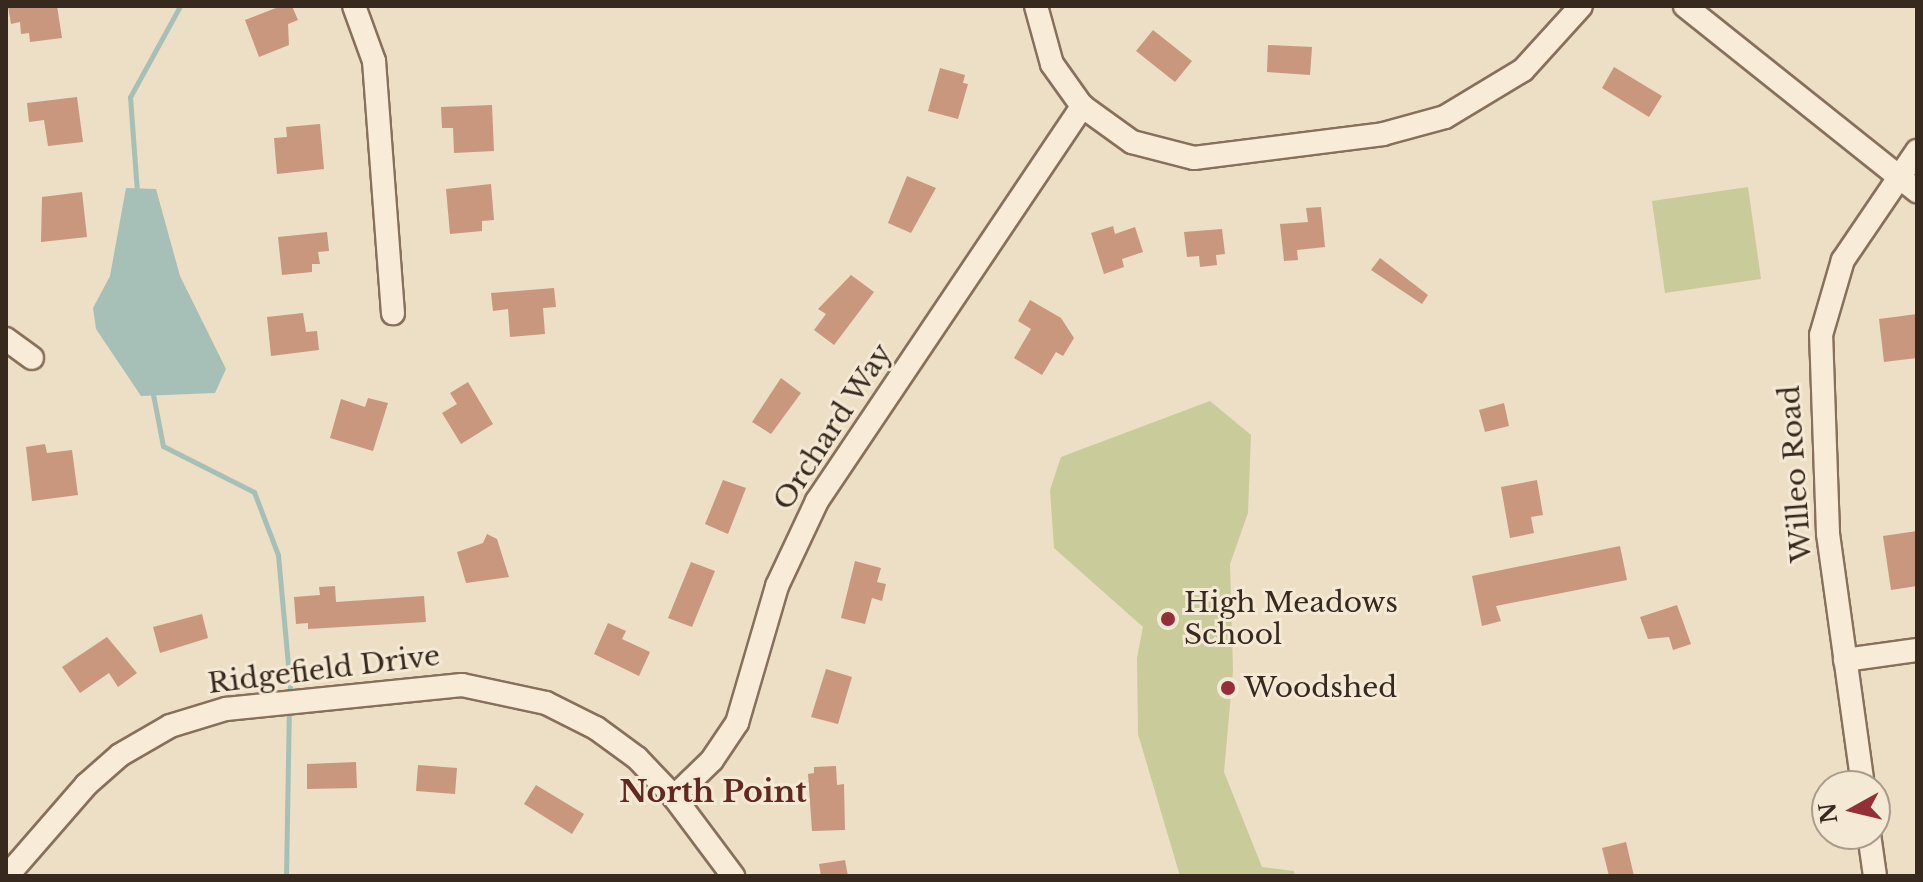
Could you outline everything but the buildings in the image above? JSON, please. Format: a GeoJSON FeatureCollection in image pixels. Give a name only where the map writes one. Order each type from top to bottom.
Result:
{"type":"FeatureCollection","features":[{"type":"Feature","properties":{"kind":"street"},"geometry":{"type":"LineString","coordinates":[[354,6],[374,61],[393,313]]}},
{"type":"Feature","properties":{"kind":"street"},"geometry":{"type":"LineString","coordinates":[[1036,6],[1052,64],[1082,106],[1132,142],[1194,158],[1383,134],[1445,117],[1499,88],[1556,37],[1581,6]]}},
{"type":"Feature","properties":{"kind":"street"},"geometry":{"type":"LineString","coordinates":[[1685,6],[1917,191]]}},
{"type":"Feature","properties":{"kind":"street","name":"Orchard Way"},"geometry":{"type":"LineString","coordinates":[[674,797],[712,760],[737,723],[777,586],[817,501],[1082,106]]}},
{"type":"Feature","properties":{"kind":"street","name":"Willeo Road"},"geometry":{"type":"LineString","coordinates":[[1861,770],[1823,469],[1821,335],[1843,260],[1917,151]]}},
{"type":"Feature","properties":{"kind":"street"},"geometry":{"type":"LineString","coordinates":[[6,339],[32,358]]}},
{"type":"Feature","properties":{"kind":"street"},"geometry":{"type":"LineString","coordinates":[[1845,660],[1917,650]]}},
{"type":"Feature","properties":{"kind":"street","name":"Ridgefield Drive"},"geometry":{"type":"LineString","coordinates":[[7,876],[86,785],[120,755],[170,726],[226,709],[422,685],[497,689],[546,703],[596,728],[637,758],[674,797],[733,876]]}},
{"type":"Feature","properties":{"kind":"street"},"geometry":{"type":"LineString","coordinates":[[1871,850],[1875,876]]}},
{"type":"Feature","properties":{"kind":"green space"},"geometry":{"type":"Polygon","coordinates":[[[1748,187],[1761,279],[1665,293],[1652,201],[1748,187]]]}},
{"type":"Feature","properties":{"kind":"green space"},"geometry":{"type":"Polygon","coordinates":[[[1210,401],[1251,435],[1248,513],[1230,564],[1233,671],[1224,772],[1262,867],[1294,871],[1295,876],[1180,876],[1138,734],[1137,658],[1143,627],[1054,548],[1050,490],[1061,457],[1210,401]]]}},
{"type":"Feature","properties":{"kind":"water"},"geometry":{"type":"Polygon","coordinates":[[[126,188],[156,189],[180,276],[226,369],[215,393],[141,396],[96,329],[93,308],[110,276],[126,188]]]}},
{"type":"Feature","properties":{"kind":"waterway"},"geometry":{"type":"LineString","coordinates":[[137,192],[130,97],[180,6]]}},
{"type":"Feature","properties":{"kind":"waterway"},"geometry":{"type":"LineString","coordinates":[[152,389],[163,446],[254,492],[278,555],[291,697]]}},
{"type":"Feature","properties":{"kind":"waterway"},"geometry":{"type":"LineString","coordinates":[[286,876],[289,707]]}},
{"type":"Feature","properties":{"kind":"place","name":"High Meadows School"},"geometry":{"type":"Point","coordinates":[1168,619]}},
{"type":"Feature","properties":{"kind":"place","name":"Woodshed"},"geometry":{"type":"Point","coordinates":[1228,688]}},
{"type":"Feature","properties":{"kind":"district","name":"North Point"},"geometry":{"type":"Point","coordinates":[713,792]}}]}
